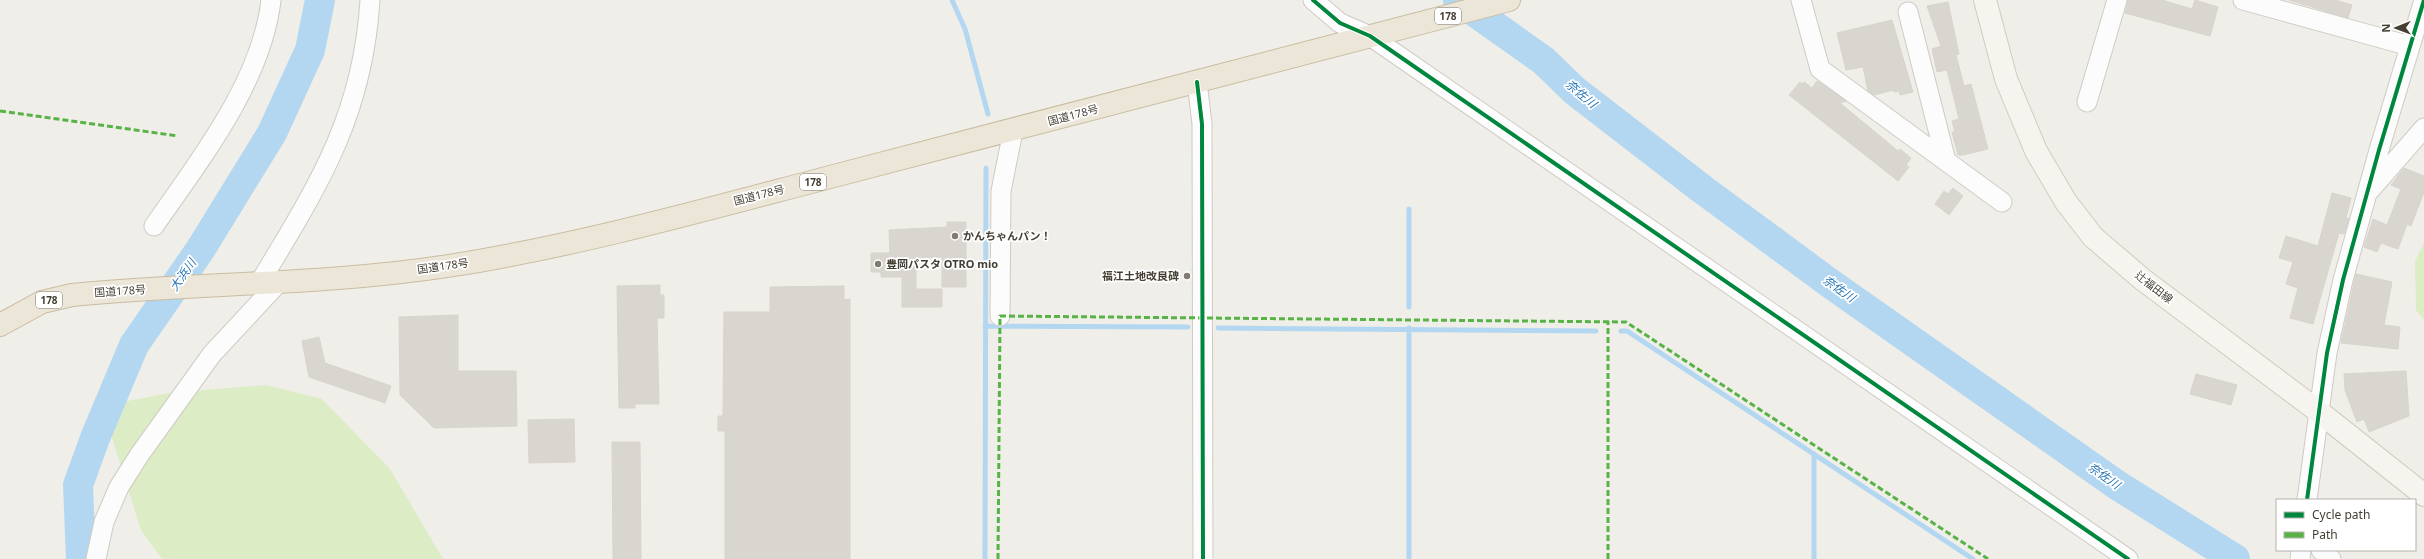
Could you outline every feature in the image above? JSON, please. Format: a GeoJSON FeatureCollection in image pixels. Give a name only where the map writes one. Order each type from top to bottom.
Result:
{"type":"FeatureCollection","features":[{"type":"Feature","properties":{"kind":"highway","name":"国道178号"},"geometry":{"type":"LineString","coordinates":[[0,325],[42,302],[72,295],[407,272],[521,253],[692,212],[1013,131],[1378,33],[1509,0]]}},
{"type":"Feature","properties":{"kind":"main road","name":"辻福田線"},"geometry":{"type":"LineString","coordinates":[[1985,0],[2006,79],[2036,151],[2066,202],[2093,237],[2142,279],[2318,411],[2424,495]]}},
{"type":"Feature","properties":{"kind":"street"},"geometry":{"type":"LineString","coordinates":[[154,226],[221,131],[264,41],[271,0]]}},
{"type":"Feature","properties":{"kind":"street"},"geometry":{"type":"LineString","coordinates":[[96,559],[104,522],[119,487],[140,454],[212,354],[270,282],[344,128],[364,56],[370,0]]}},
{"type":"Feature","properties":{"kind":"street"},"geometry":{"type":"LineString","coordinates":[[1313,0],[1340,23],[1378,33],[2128,559]]}},
{"type":"Feature","properties":{"kind":"street"},"geometry":{"type":"LineString","coordinates":[[1801,0],[1820,69],[2002,202]]}},
{"type":"Feature","properties":{"kind":"street"},"geometry":{"type":"LineString","coordinates":[[2087,102],[2117,0]]}},
{"type":"Feature","properties":{"kind":"street"},"geometry":{"type":"LineString","coordinates":[[2243,0],[2410,46]]}},
{"type":"Feature","properties":{"kind":"street"},"geometry":{"type":"LineString","coordinates":[[2307,499],[2327,353],[2343,280],[2366,194],[2424,0]]}},
{"type":"Feature","properties":{"kind":"street"},"geometry":{"type":"LineString","coordinates":[[1908,12],[1946,161]]}},
{"type":"Feature","properties":{"kind":"street"},"geometry":{"type":"LineString","coordinates":[[1197,82],[1202,124],[1203,559]]}},
{"type":"Feature","properties":{"kind":"street"},"geometry":{"type":"LineString","coordinates":[[2366,194],[2424,128]]}},
{"type":"Feature","properties":{"kind":"street"},"geometry":{"type":"LineString","coordinates":[[1000,316],[1001,191],[1013,131]]}},
{"type":"Feature","properties":{"kind":"street"},"geometry":{"type":"LineString","coordinates":[[2322,551],[2331,559]]}},
{"type":"Feature","properties":{"kind":"green space"},"geometry":{"type":"Polygon","coordinates":[[[2424,243],[2424,320],[2416,310],[2415,261],[2424,243]]]}},
{"type":"Feature","properties":{"kind":"green space"},"geometry":{"type":"Polygon","coordinates":[[[266,385],[322,399],[390,469],[443,559],[162,559],[141,530],[102,406],[169,393],[266,385]]]}},
{"type":"Feature","properties":{"kind":"building"},"geometry":{"type":"Polygon","coordinates":[[[2128,0],[2162,0],[2192,9],[2195,0],[2218,7],[2210,36],[2125,13],[2128,0]]]}},
{"type":"Feature","properties":{"kind":"building"},"geometry":{"type":"Polygon","coordinates":[[[2289,0],[2335,0],[2352,5],[2348,18],[2289,0]]]}},
{"type":"Feature","properties":{"kind":"building"},"geometry":{"type":"Polygon","coordinates":[[[1948,2],[1959,54],[1956,55],[1964,86],[1971,84],[1988,149],[1963,155],[1958,155],[1952,132],[1955,132],[1952,121],[1959,119],[1947,70],[1937,72],[1932,49],[1941,46],[1927,6],[1948,2]]]}},
{"type":"Feature","properties":{"kind":"building"},"geometry":{"type":"Polygon","coordinates":[[[1892,20],[1913,92],[1900,95],[1899,91],[1894,92],[1894,90],[1874,95],[1868,91],[1863,67],[1846,70],[1837,33],[1892,20]]]}},
{"type":"Feature","properties":{"kind":"building"},"geometry":{"type":"Polygon","coordinates":[[[1817,81],[1846,101],[1840,103],[1898,151],[1900,149],[1911,158],[1906,165],[1909,167],[1898,181],[1789,95],[1800,82],[1802,84],[1804,82],[1812,88],[1817,81]]]}},
{"type":"Feature","properties":{"kind":"building"},"geometry":{"type":"Polygon","coordinates":[[[2404,168],[2424,176],[2424,192],[2411,226],[2407,224],[2398,249],[2381,243],[2377,252],[2364,247],[2373,219],[2387,225],[2401,189],[2391,185],[2404,168]]]}},
{"type":"Feature","properties":{"kind":"building"},"geometry":{"type":"Polygon","coordinates":[[[1953,188],[1963,196],[1949,215],[1935,204],[1944,191],[1948,194],[1953,188]]]}},
{"type":"Feature","properties":{"kind":"building"},"geometry":{"type":"Polygon","coordinates":[[[2332,193],[2351,198],[2346,218],[2349,219],[2344,234],[2339,233],[2313,324],[2290,318],[2298,288],[2286,284],[2293,262],[2279,258],[2286,236],[2318,246],[2332,193]]]}},
{"type":"Feature","properties":{"kind":"building"},"geometry":{"type":"Polygon","coordinates":[[[947,222],[966,222],[966,287],[942,287],[942,257],[916,258],[916,289],[942,289],[942,307],[902,307],[902,277],[881,277],[881,272],[871,272],[871,253],[890,253],[889,230],[947,227],[947,222]]]}},
{"type":"Feature","properties":{"kind":"building"},"geometry":{"type":"Polygon","coordinates":[[[2356,274],[2392,282],[2384,325],[2400,327],[2398,349],[2341,343],[2356,274]]]}},
{"type":"Feature","properties":{"kind":"building"},"geometry":{"type":"Polygon","coordinates":[[[660,285],[660,295],[664,295],[664,318],[657,318],[659,404],[635,404],[635,408],[619,408],[617,286],[660,285]]]}},
{"type":"Feature","properties":{"kind":"building"},"geometry":{"type":"Polygon","coordinates":[[[844,286],[844,300],[850,299],[850,559],[725,559],[725,431],[718,431],[718,416],[723,416],[724,312],[770,312],[770,287],[844,286]]]}},
{"type":"Feature","properties":{"kind":"building"},"geometry":{"type":"Polygon","coordinates":[[[458,315],[458,371],[516,371],[517,426],[434,428],[400,395],[399,317],[458,315]]]}},
{"type":"Feature","properties":{"kind":"building"},"geometry":{"type":"Polygon","coordinates":[[[319,337],[325,363],[391,386],[385,403],[309,377],[302,341],[319,337]]]}},
{"type":"Feature","properties":{"kind":"building"},"geometry":{"type":"Polygon","coordinates":[[[2406,371],[2409,416],[2369,432],[2364,419],[2357,422],[2345,390],[2344,374],[2406,371]]]}},
{"type":"Feature","properties":{"kind":"building"},"geometry":{"type":"Polygon","coordinates":[[[2196,374],[2237,385],[2231,405],[2190,394],[2196,374]]]}},
{"type":"Feature","properties":{"kind":"building"},"geometry":{"type":"Polygon","coordinates":[[[574,419],[575,462],[529,463],[528,420],[574,419]]]}},
{"type":"Feature","properties":{"kind":"building"},"geometry":{"type":"Polygon","coordinates":[[[612,442],[640,442],[641,559],[613,559],[612,442]]]}},
{"type":"Feature","properties":{"kind":"waterway","name":"大浜川"},"geometry":{"type":"LineString","coordinates":[[81,559],[78,485],[95,438],[134,345],[200,250],[272,133],[310,50],[320,0]]}},
{"type":"Feature","properties":{"kind":"waterway"},"geometry":{"type":"LineString","coordinates":[[952,0],[965,29],[988,114]]}},
{"type":"Feature","properties":{"kind":"waterway","name":"奈佐川"},"geometry":{"type":"LineString","coordinates":[[1458,0],[1544,61],[1575,91],[1702,189],[1831,284],[2117,485],[2235,559]]}},
{"type":"Feature","properties":{"kind":"waterway"},"geometry":{"type":"LineString","coordinates":[[985,559],[986,168]]}},
{"type":"Feature","properties":{"kind":"waterway"},"geometry":{"type":"LineString","coordinates":[[1409,209],[1409,307]]}},
{"type":"Feature","properties":{"kind":"waterway"},"geometry":{"type":"LineString","coordinates":[[985,326],[1188,327]]}},
{"type":"Feature","properties":{"kind":"waterway"},"geometry":{"type":"LineString","coordinates":[[1218,328],[1596,331]]}},
{"type":"Feature","properties":{"kind":"waterway"},"geometry":{"type":"LineString","coordinates":[[1409,328],[1409,559]]}},
{"type":"Feature","properties":{"kind":"waterway"},"geometry":{"type":"LineString","coordinates":[[1621,331],[1627,331],[1973,559]]}},
{"type":"Feature","properties":{"kind":"waterway"},"geometry":{"type":"LineString","coordinates":[[1814,454],[1814,559]]}},
{"type":"Feature","properties":{"kind":"marked path"},"geometry":{"type":"LineString","coordinates":[[0,111],[178,136]]}},
{"type":"Feature","properties":{"kind":"marked path"},"geometry":{"type":"LineString","coordinates":[[998,559],[1000,316],[1626,322],[1988,559]]}},
{"type":"Feature","properties":{"kind":"marked path"},"geometry":{"type":"LineString","coordinates":[[1608,321],[1608,559]]}},
{"type":"Feature","properties":{"kind":"cycle path"},"geometry":{"type":"LineString","coordinates":[[1313,0],[1340,23],[1370,36],[2128,559]]}},
{"type":"Feature","properties":{"kind":"cycle path"},"geometry":{"type":"LineString","coordinates":[[2307,499],[2327,353],[2343,280],[2379,150],[2424,0]]}},
{"type":"Feature","properties":{"kind":"cycle path"},"geometry":{"type":"LineString","coordinates":[[1197,82],[1202,124],[1203,559]]}},
{"type":"Feature","properties":{"kind":"place","name":"かんちゃんパン！"},"geometry":{"type":"Point","coordinates":[955,236]}},
{"type":"Feature","properties":{"kind":"place","name":"豊岡パスタ OTRO mio"},"geometry":{"type":"Point","coordinates":[878,264]}},
{"type":"Feature","properties":{"kind":"place","name":"福江土地改良碑"},"geometry":{"type":"Point","coordinates":[1187,276]}}]}
